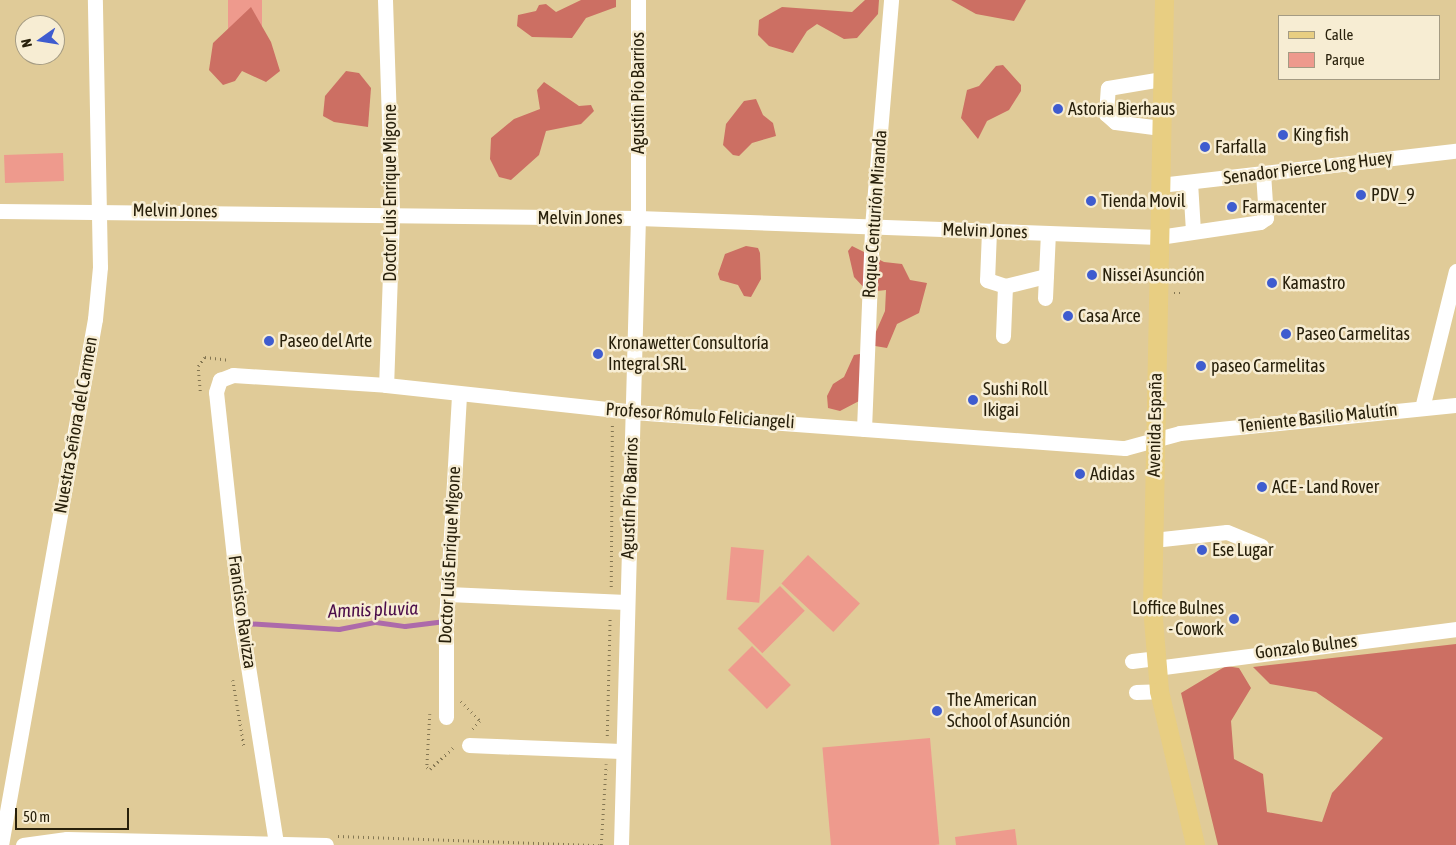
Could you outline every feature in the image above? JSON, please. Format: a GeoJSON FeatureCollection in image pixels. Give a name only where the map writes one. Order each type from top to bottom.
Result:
{"type":"FeatureCollection","features":[{"type":"Feature","properties":{"kind":"main road","name":"Avenida España"},"geometry":{"type":"LineString","coordinates":[[1164,0],[1154,441],[1153,540],[1156,663],[1159,691],[1196,845]]}},
{"type":"Feature","properties":{"kind":"street","name":"Nuestra Señora del Carmen"},"geometry":{"type":"LineString","coordinates":[[1,845],[95,319],[100,267],[95,0]]}},
{"type":"Feature","properties":{"kind":"street","name":"Doctor Luis Enrique Migone"},"geometry":{"type":"LineString","coordinates":[[385,0],[392,216],[386,385]]}},
{"type":"Feature","properties":{"kind":"street","name":"Agustín Pío Barrios"},"geometry":{"type":"LineString","coordinates":[[621,845],[614,750],[626,602],[633,412],[638,218],[638,0]]}},
{"type":"Feature","properties":{"kind":"street","name":"Roque Centurión Miranda"},"geometry":{"type":"LineString","coordinates":[[864,428],[872,227],[891,0]]}},
{"type":"Feature","properties":{"kind":"street"},"geometry":{"type":"LineString","coordinates":[[1161,128],[1115,122],[1106,114],[1108,88],[1162,79]]}},
{"type":"Feature","properties":{"kind":"street","name":"Senador Pierce Long Huey"},"geometry":{"type":"LineString","coordinates":[[1160,185],[1456,151]]}},
{"type":"Feature","properties":{"kind":"street","name":"Melvin Jones"},"geometry":{"type":"LineString","coordinates":[[0,211],[98,209],[392,216],[638,218],[1159,237],[1266,218],[1263,173]]}},
{"type":"Feature","properties":{"kind":"street"},"geometry":{"type":"LineString","coordinates":[[1190,182],[1193,231]]}},
{"type":"Feature","properties":{"kind":"street"},"geometry":{"type":"LineString","coordinates":[[989,231],[987,280],[1005,286],[1046,276]]}},
{"type":"Feature","properties":{"kind":"street"},"geometry":{"type":"LineString","coordinates":[[1046,298],[1048,233]]}},
{"type":"Feature","properties":{"kind":"street"},"geometry":{"type":"LineString","coordinates":[[1422,408],[1456,271]]}},
{"type":"Feature","properties":{"kind":"street"},"geometry":{"type":"LineString","coordinates":[[1004,336],[1005,286]]}},
{"type":"Feature","properties":{"kind":"street","name":"Profesor Rómulo Feliciangeli"},"geometry":{"type":"LineString","coordinates":[[220,380],[233,375],[386,385],[633,412],[1125,448],[1180,432]]}},
{"type":"Feature","properties":{"kind":"street","name":"Francisco Ravizza"},"geometry":{"type":"LineString","coordinates":[[220,380],[216,392],[240,613],[276,843]]}},
{"type":"Feature","properties":{"kind":"street","name":"Doctor Luís Enrique Migone"},"geometry":{"type":"LineString","coordinates":[[446,717],[448,594],[459,394]]}},
{"type":"Feature","properties":{"kind":"street","name":"Teniente Basilio Malutín"},"geometry":{"type":"LineString","coordinates":[[1180,432],[1456,405]]}},
{"type":"Feature","properties":{"kind":"street"},"geometry":{"type":"LineString","coordinates":[[1153,540],[1227,532],[1261,546]]}},
{"type":"Feature","properties":{"kind":"street"},"geometry":{"type":"LineString","coordinates":[[448,594],[626,602]]}},
{"type":"Feature","properties":{"kind":"street","name":"Gonzalo Bulnes"},"geometry":{"type":"LineString","coordinates":[[1132,661],[1156,663],[1456,629]]}},
{"type":"Feature","properties":{"kind":"street"},"geometry":{"type":"LineString","coordinates":[[1136,692],[1159,691]]}},
{"type":"Feature","properties":{"kind":"street"},"geometry":{"type":"LineString","coordinates":[[469,739],[614,750]]}},
{"type":"Feature","properties":{"kind":"street"},"geometry":{"type":"LineString","coordinates":[[23,845],[67,839],[196,844],[329,840]]}},
{"type":"Feature","properties":{"kind":"path","name":"Agustín Pío Barrios"},"geometry":{"type":"LineString","coordinates":[[607,594],[611,587],[612,419]]}},
{"type":"Feature","properties":{"kind":"path"},"geometry":{"type":"LineString","coordinates":[[329,840],[601,844],[614,750],[610,617],[606,613]]}},
{"type":"Feature","properties":{"kind":"path"},"geometry":{"type":"LineString","coordinates":[[461,691],[461,701],[480,721],[469,739]]}},
{"type":"Feature","properties":{"kind":"green space"},"geometry":{"type":"Polygon","coordinates":[[[228,0],[262,0],[262,39],[228,39],[228,0]]]}},
{"type":"Feature","properties":{"kind":"green space"},"geometry":{"type":"Polygon","coordinates":[[[63,153],[64,181],[5,183],[4,155],[63,153]]]}},
{"type":"Feature","properties":{"kind":"green space"},"geometry":{"type":"Polygon","coordinates":[[[731,547],[764,550],[759,603],[726,600],[731,547]]]}},
{"type":"Feature","properties":{"kind":"green space"},"geometry":{"type":"Polygon","coordinates":[[[808,555],[860,603],[833,632],[781,584],[808,555]]]}},
{"type":"Feature","properties":{"kind":"green space"},"geometry":{"type":"Polygon","coordinates":[[[780,586],[805,611],[762,653],[738,628],[780,586]]]}},
{"type":"Feature","properties":{"kind":"green space"},"geometry":{"type":"Polygon","coordinates":[[[752,646],[791,685],[767,709],[728,670],[752,646]]]}},
{"type":"Feature","properties":{"kind":"green space"},"geometry":{"type":"Polygon","coordinates":[[[930,738],[939,845],[831,845],[822,747],[930,738]]]}},
{"type":"Feature","properties":{"kind":"green space"},"geometry":{"type":"Polygon","coordinates":[[[1015,829],[1017,845],[956,845],[955,837],[1015,829]]]}},
{"type":"Feature","properties":{"kind":"shaded area"},"geometry":{"type":"Polygon","coordinates":[[[581,0],[616,0],[616,7],[586,18],[572,38],[532,37],[517,26],[518,15],[536,11],[539,5],[546,4],[556,12],[581,0]]]}},
{"type":"Feature","properties":{"kind":"shaded area"},"geometry":{"type":"Polygon","coordinates":[[[865,0],[879,0],[878,14],[857,38],[844,39],[817,24],[807,31],[793,53],[769,46],[758,35],[759,20],[782,7],[852,12],[865,0]]]}},
{"type":"Feature","properties":{"kind":"shaded area"},"geometry":{"type":"Polygon","coordinates":[[[951,0],[1026,0],[1014,21],[976,14],[951,0]]]}},
{"type":"Feature","properties":{"kind":"shaded area"},"geometry":{"type":"Polygon","coordinates":[[[251,7],[271,42],[280,71],[266,82],[242,71],[235,81],[223,85],[209,70],[213,43],[251,7]]]}},
{"type":"Feature","properties":{"kind":"shaded area"},"geometry":{"type":"Polygon","coordinates":[[[1003,65],[1021,85],[1021,91],[1009,110],[987,121],[978,139],[961,118],[967,90],[979,86],[996,66],[1003,65]]]}},
{"type":"Feature","properties":{"kind":"shaded area"},"geometry":{"type":"Polygon","coordinates":[[[346,71],[359,73],[371,88],[368,127],[334,122],[323,116],[325,96],[346,71]]]}},
{"type":"Feature","properties":{"kind":"shaded area"},"geometry":{"type":"Polygon","coordinates":[[[544,82],[579,106],[591,105],[594,111],[581,124],[546,131],[539,155],[511,180],[499,177],[490,159],[491,138],[514,119],[540,109],[537,90],[544,82]]]}},
{"type":"Feature","properties":{"kind":"shaded area"},"geometry":{"type":"Polygon","coordinates":[[[756,99],[763,115],[773,123],[776,136],[752,143],[739,156],[733,155],[723,145],[726,124],[744,101],[756,99]]]}},
{"type":"Feature","properties":{"kind":"shaded area"},"geometry":{"type":"Polygon","coordinates":[[[746,246],[758,248],[760,253],[761,279],[751,297],[744,296],[738,285],[720,280],[718,274],[725,254],[746,246]]]}},
{"type":"Feature","properties":{"kind":"shaded area"},"geometry":{"type":"Polygon","coordinates":[[[852,246],[884,262],[902,264],[910,280],[927,283],[919,313],[897,324],[887,348],[875,346],[872,341],[885,311],[886,290],[868,292],[854,277],[848,251],[852,246]]]}},
{"type":"Feature","properties":{"kind":"shaded area"},"geometry":{"type":"Polygon","coordinates":[[[860,354],[861,400],[840,411],[828,408],[827,396],[833,384],[844,377],[854,355],[860,354]]]}},
{"type":"Feature","properties":{"kind":"shaded area"},"geometry":{"type":"Polygon","coordinates":[[[1456,644],[1456,845],[1218,845],[1181,693],[1226,666],[1239,668],[1251,688],[1231,721],[1234,759],[1263,774],[1267,812],[1322,822],[1332,793],[1383,738],[1316,692],[1270,684],[1253,667],[1456,644]]]}},
{"type":"Feature","properties":{"kind":"waterway","name":"Amnis pluvia"},"geometry":{"type":"LineString","coordinates":[[244,623],[339,629],[376,622],[405,626],[445,621]]}},
{"type":"Feature","properties":{"kind":"place","name":"Astoria Bierhaus"},"geometry":{"type":"Point","coordinates":[1058,109]}},
{"type":"Feature","properties":{"kind":"place","name":"King fish"},"geometry":{"type":"Point","coordinates":[1283,135]}},
{"type":"Feature","properties":{"kind":"place","name":"Farfalla"},"geometry":{"type":"Point","coordinates":[1205,147]}},
{"type":"Feature","properties":{"kind":"place","name":"PDV_9"},"geometry":{"type":"Point","coordinates":[1361,195]}},
{"type":"Feature","properties":{"kind":"place","name":"Tienda Movil"},"geometry":{"type":"Point","coordinates":[1091,201]}},
{"type":"Feature","properties":{"kind":"place","name":"Farmacenter"},"geometry":{"type":"Point","coordinates":[1232,207]}},
{"type":"Feature","properties":{"kind":"place","name":"Nissei Asunción"},"geometry":{"type":"Point","coordinates":[1092,275]}},
{"type":"Feature","properties":{"kind":"place","name":"Kamastro"},"geometry":{"type":"Point","coordinates":[1272,283]}},
{"type":"Feature","properties":{"kind":"place","name":"Casa Arce"},"geometry":{"type":"Point","coordinates":[1068,316]}},
{"type":"Feature","properties":{"kind":"place","name":"Paseo Carmelitas"},"geometry":{"type":"Point","coordinates":[1286,334]}},
{"type":"Feature","properties":{"kind":"place","name":"Paseo del Arte"},"geometry":{"type":"Point","coordinates":[269,341]}},
{"type":"Feature","properties":{"kind":"place","name":"Kronawetter Consultoría Integral SRL"},"geometry":{"type":"Point","coordinates":[598,354]}},
{"type":"Feature","properties":{"kind":"place","name":"paseo Carmelitas"},"geometry":{"type":"Point","coordinates":[1201,366]}},
{"type":"Feature","properties":{"kind":"place","name":"Sushi Roll Ikigai"},"geometry":{"type":"Point","coordinates":[973,400]}},
{"type":"Feature","properties":{"kind":"place","name":"Adidas"},"geometry":{"type":"Point","coordinates":[1080,474]}},
{"type":"Feature","properties":{"kind":"place","name":"ACE - Land Rover"},"geometry":{"type":"Point","coordinates":[1262,487]}},
{"type":"Feature","properties":{"kind":"place","name":"Ese Lugar"},"geometry":{"type":"Point","coordinates":[1202,550]}},
{"type":"Feature","properties":{"kind":"place","name":"Loffice Bulnes - Cowork"},"geometry":{"type":"Point","coordinates":[1234,619]}},
{"type":"Feature","properties":{"kind":"place","name":"The American School of Asunción"},"geometry":{"type":"Point","coordinates":[937,711]}}]}
